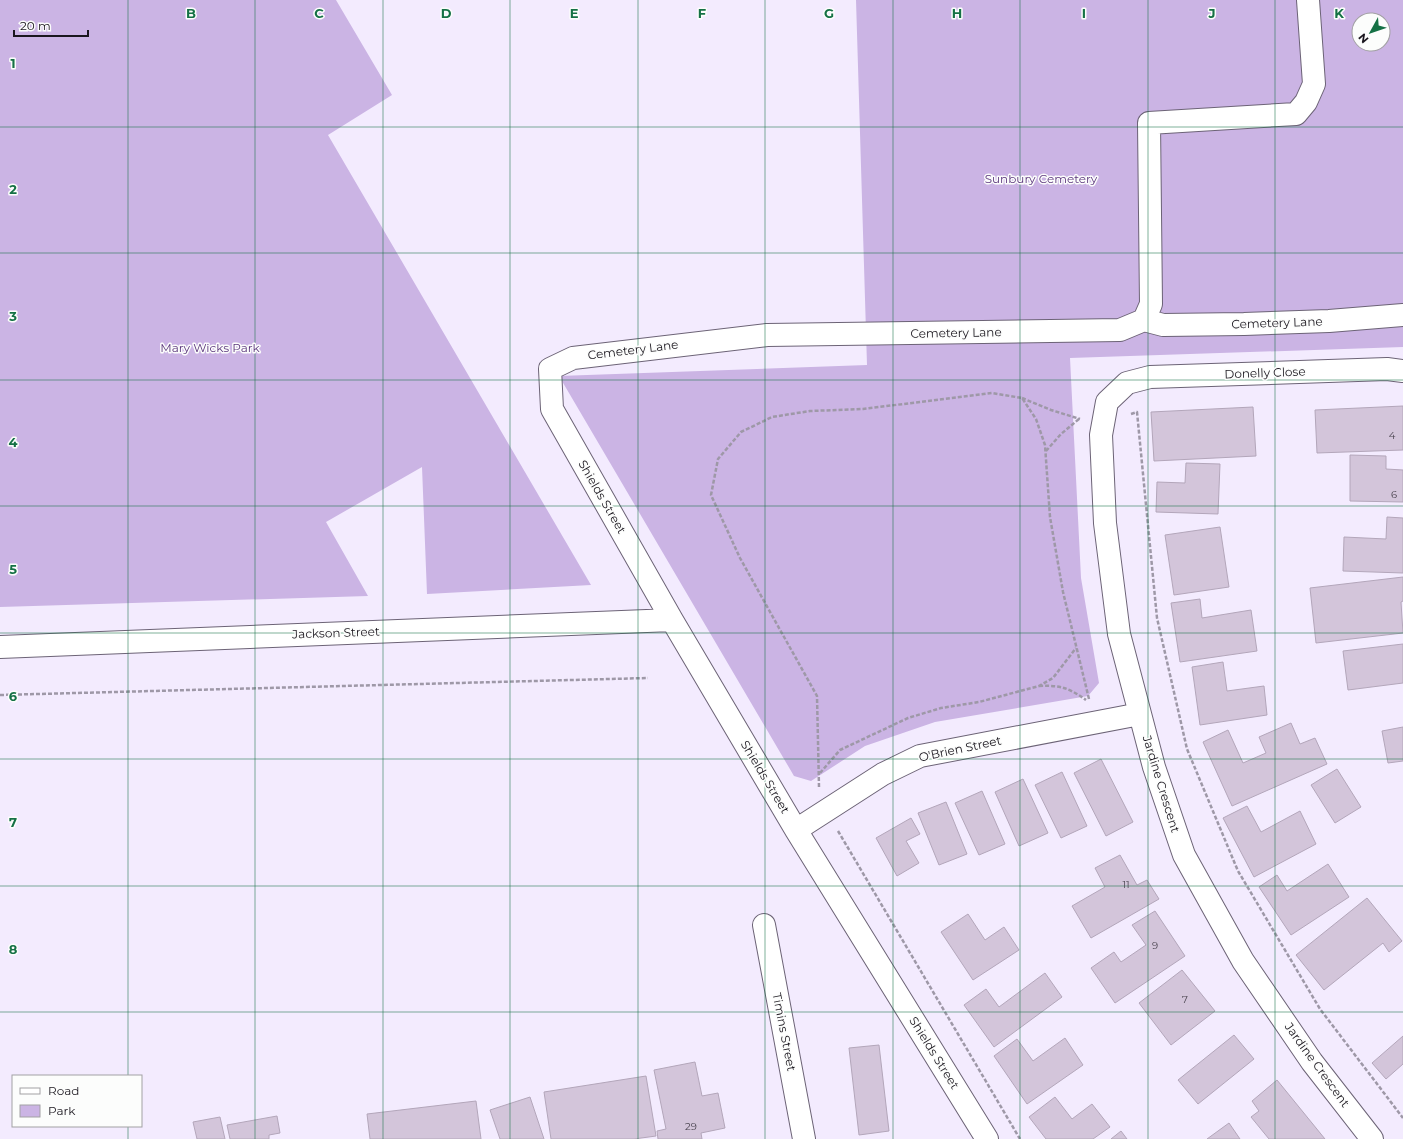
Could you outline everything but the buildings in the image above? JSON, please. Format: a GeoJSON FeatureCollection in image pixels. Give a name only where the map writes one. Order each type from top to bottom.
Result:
{"type":"FeatureCollection","features":[{"type":"Feature","properties":{"kind":"street"},"geometry":{"type":"LineString","coordinates":[[1144,320],[1151,304],[1149,123],[1296,114],[1306,102],[1314,84],[1308,0]]}},
{"type":"Feature","properties":{"kind":"street","name":"Cemetery Lane"},"geometry":{"type":"LineString","coordinates":[[552,409],[550,369],[573,358],[609,352],[767,335],[1120,330],[1144,320],[1163,325],[1244,324],[1329,321],[1403,315]]}},
{"type":"Feature","properties":{"kind":"street","name":"Donelly Close"},"geometry":{"type":"LineString","coordinates":[[1127,383],[1150,377],[1387,369],[1403,370]]}},
{"type":"Feature","properties":{"kind":"street","name":"Jardine Crescent"},"geometry":{"type":"LineString","coordinates":[[1127,383],[1108,402],[1101,435],[1105,523],[1119,634],[1154,767],[1184,855],[1243,961],[1312,1062],[1372,1139]]}},
{"type":"Feature","properties":{"kind":"street","name":"Shields Street"},"geometry":{"type":"LineString","coordinates":[[552,409],[672,620],[796,830],[987,1139]]}},
{"type":"Feature","properties":{"kind":"street","name":"Jackson Street"},"geometry":{"type":"LineString","coordinates":[[0,647],[672,620]]}},
{"type":"Feature","properties":{"kind":"street","name":"O'Brien Street"},"geometry":{"type":"LineString","coordinates":[[796,830],[883,774],[920,756],[1140,714]]}},
{"type":"Feature","properties":{"kind":"street","name":"Timins Street"},"geometry":{"type":"LineString","coordinates":[[764,925],[804,1139]]}},
{"type":"Feature","properties":{"kind":"path"},"geometry":{"type":"LineString","coordinates":[[1020,1139],[819,797],[820,773],[817,696],[740,558],[711,495],[718,459],[741,432],[772,417],[810,411],[863,409],[992,393],[1022,398],[1051,410],[1079,419],[1104,423],[1137,412],[1157,618],[1187,749],[1238,871],[1320,1009],[1403,1118]]}},
{"type":"Feature","properties":{"kind":"path"},"geometry":{"type":"LineString","coordinates":[[820,773],[840,750],[908,718],[941,708],[979,702],[1039,686],[1058,685],[1073,691],[1090,703],[1063,592],[1050,517],[1045,445],[1036,419],[1022,398]]}},
{"type":"Feature","properties":{"kind":"path"},"geometry":{"type":"LineString","coordinates":[[1046,452],[1061,434],[1079,419]]}},
{"type":"Feature","properties":{"kind":"path"},"geometry":{"type":"LineString","coordinates":[[1039,686],[1053,678],[1076,648]]}},
{"type":"Feature","properties":{"kind":"path"},"geometry":{"type":"LineString","coordinates":[[0,695],[648,678]]}},
{"type":"Feature","properties":{"kind":"green space","name":"Mary Wicks Park"},"geometry":{"type":"Polygon","coordinates":[[[0,0],[336,0],[392,95],[328,135],[591,585],[427,594],[422,467],[326,522],[368,596],[0,607],[0,0]]]}},
{"type":"Feature","properties":{"kind":"green space","name":"Sunbury Cemetery"},"geometry":{"type":"Polygon","coordinates":[[[856,0],[1403,0],[1403,347],[1070,358],[1081,578],[1099,683],[1088,696],[935,722],[865,746],[811,781],[794,776],[559,376],[867,365],[856,0]]]}}]}
